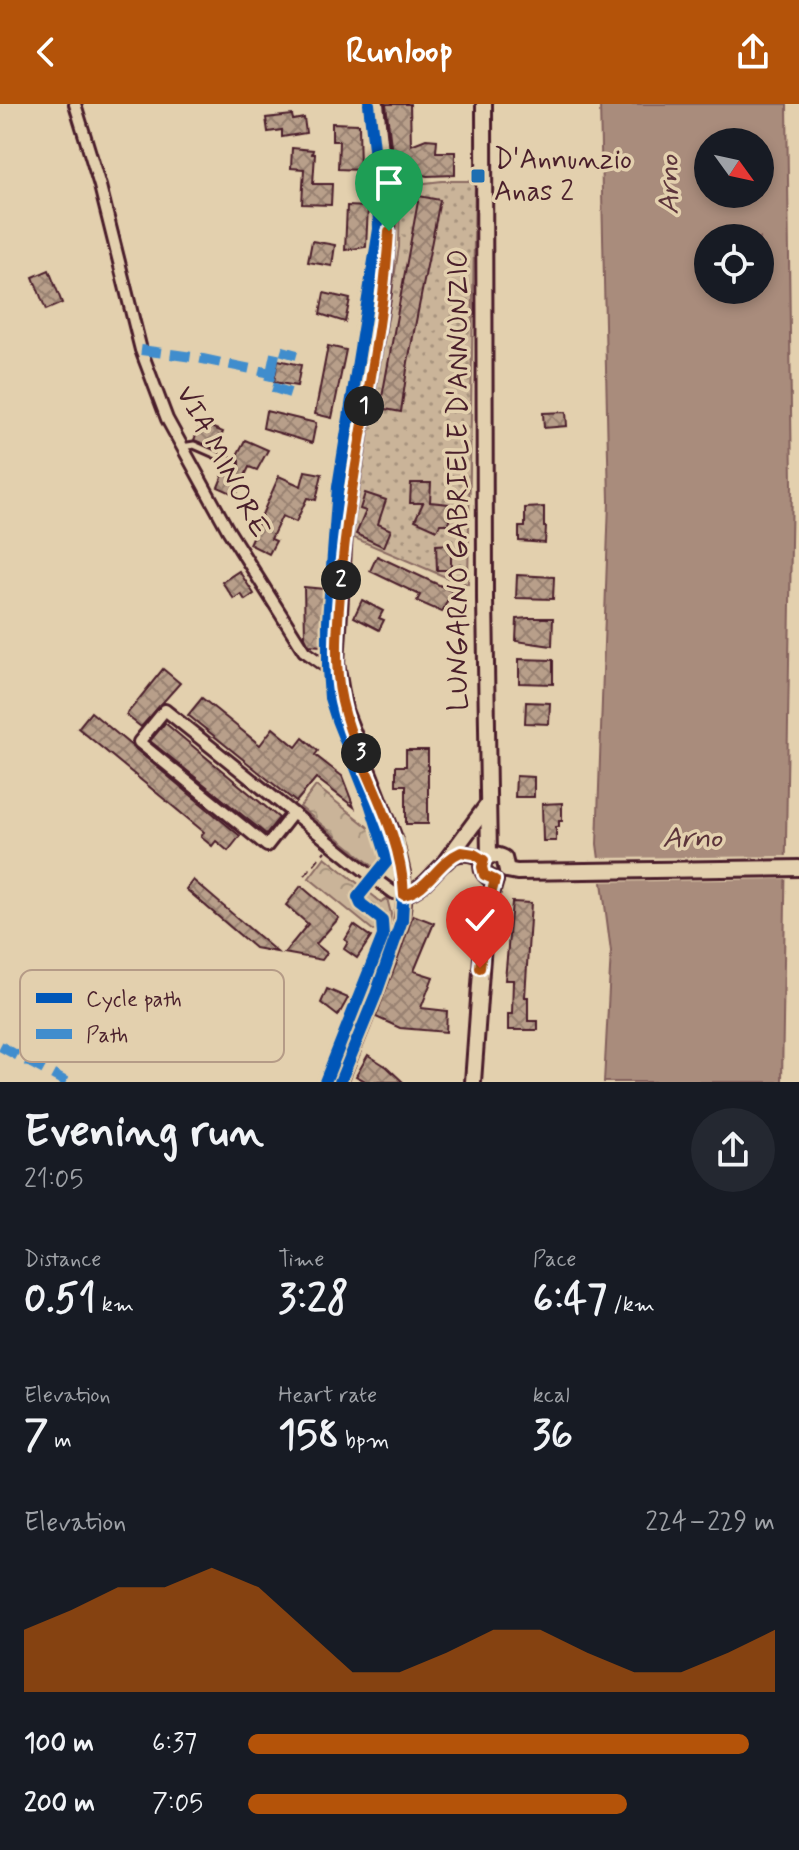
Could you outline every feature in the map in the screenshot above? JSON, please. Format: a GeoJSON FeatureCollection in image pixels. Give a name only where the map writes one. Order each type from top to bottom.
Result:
{"type":"FeatureCollection","features":[{"type":"Feature","properties":{"kind":"main road","name":"LUNGARNO GABRIELE D'ANNUNZIO"},"geometry":{"type":"LineString","coordinates":[[484,104],[486,858]]}},
{"type":"Feature","properties":{"kind":"main road"},"geometry":{"type":"LineString","coordinates":[[446,861],[486,807]]}},
{"type":"Feature","properties":{"kind":"main road"},"geometry":{"type":"LineString","coordinates":[[473,1082],[485,916],[501,875],[504,858],[497,855],[486,858],[482,867],[484,875],[501,875],[517,872],[799,868]]}},
{"type":"Feature","properties":{"kind":"street","name":"VIA MINORE"},"geometry":{"type":"LineString","coordinates":[[75,104],[100,186],[141,350],[167,419],[228,530],[304,651],[338,675]]}},
{"type":"Feature","properties":{"kind":"street"},"geometry":{"type":"LineString","coordinates":[[340,1082],[399,932],[404,895],[395,838],[348,719],[338,675],[339,604],[346,516],[387,258],[388,208],[377,104]]}},
{"type":"Feature","properties":{"kind":"street"},"geometry":{"type":"LineString","coordinates":[[293,813],[267,846],[139,742],[165,710],[394,893],[404,895],[422,887],[446,861],[461,852],[486,858]]}},
{"type":"Feature","properties":{"kind":"lane"},"geometry":{"type":"LineString","coordinates":[[370,104],[377,104]]}},
{"type":"Feature","properties":{"kind":"lane"},"geometry":{"type":"LineString","coordinates":[[181,448],[194,445],[235,463]]}},
{"type":"Feature","properties":{"kind":"path"},"geometry":{"type":"LineString","coordinates":[[305,875],[331,844]]}},
{"type":"Feature","properties":{"kind":"green space"},"geometry":{"type":"Polygon","coordinates":[[[475,181],[468,584],[352,537],[399,247],[400,186],[475,181]]]}},
{"type":"Feature","properties":{"kind":"green space"},"geometry":{"type":"Polygon","coordinates":[[[316,786],[378,835],[383,859],[375,868],[300,807],[316,786]]]}},
{"type":"Feature","properties":{"kind":"green space"},"geometry":{"type":"Polygon","coordinates":[[[325,857],[381,902],[387,898],[391,914],[389,929],[381,924],[374,931],[309,878],[325,857]]]}},
{"type":"Feature","properties":{"kind":"water","name":"Arno"},"geometry":{"type":"Polygon","coordinates":[[[600,104],[787,104],[792,484],[782,1082],[604,1082],[611,951],[597,844],[609,501],[600,104]]]}},
{"type":"Feature","properties":{"kind":"pier"},"geometry":{"type":"Polygon","coordinates":[[[791,856],[790,879],[598,882],[595,858],[791,856]]]}},
{"type":"Feature","properties":{"kind":"building"},"geometry":{"type":"Polygon","coordinates":[[[386,104],[410,104],[411,145],[426,139],[437,140],[436,152],[455,152],[455,175],[427,176],[409,172],[404,178],[395,179],[386,104]]]}},
{"type":"Feature","properties":{"kind":"building"},"geometry":{"type":"Polygon","coordinates":[[[292,115],[293,120],[304,118],[306,133],[282,137],[282,130],[268,132],[266,118],[292,115]]]}},
{"type":"Feature","properties":{"kind":"building"},"geometry":{"type":"Polygon","coordinates":[[[332,123],[359,124],[360,170],[338,169],[339,141],[332,141],[332,123]]]}},
{"type":"Feature","properties":{"kind":"building"},"geometry":{"type":"Polygon","coordinates":[[[292,148],[313,150],[313,184],[332,184],[331,205],[302,204],[304,169],[291,168],[292,148]]]}},
{"type":"Feature","properties":{"kind":"building"},"geometry":{"type":"Polygon","coordinates":[[[419,196],[440,200],[401,412],[380,408],[419,196]]]}},
{"type":"Feature","properties":{"kind":"building"},"geometry":{"type":"Polygon","coordinates":[[[347,206],[368,207],[366,247],[345,250],[347,206]]]}},
{"type":"Feature","properties":{"kind":"building"},"geometry":{"type":"Polygon","coordinates":[[[312,241],[335,245],[332,266],[308,262],[312,241]]]}},
{"type":"Feature","properties":{"kind":"building"},"geometry":{"type":"Polygon","coordinates":[[[49,270],[62,303],[46,310],[33,277],[49,270]]]}},
{"type":"Feature","properties":{"kind":"building"},"geometry":{"type":"Polygon","coordinates":[[[324,293],[350,299],[345,322],[320,314],[324,293]]]}},
{"type":"Feature","properties":{"kind":"building"},"geometry":{"type":"Polygon","coordinates":[[[328,346],[346,350],[332,418],[315,414],[328,346]]]}},
{"type":"Feature","properties":{"kind":"building"},"geometry":{"type":"Polygon","coordinates":[[[278,360],[301,365],[297,386],[274,382],[278,360]]]}},
{"type":"Feature","properties":{"kind":"building"},"geometry":{"type":"Polygon","coordinates":[[[266,411],[316,423],[312,443],[263,428],[266,411]]]}},
{"type":"Feature","properties":{"kind":"building"},"geometry":{"type":"Polygon","coordinates":[[[566,412],[567,426],[544,428],[543,413],[566,412]]]}},
{"type":"Feature","properties":{"kind":"building"},"geometry":{"type":"Polygon","coordinates":[[[201,423],[223,432],[216,449],[194,440],[201,423]]]}},
{"type":"Feature","properties":{"kind":"building"},"geometry":{"type":"Polygon","coordinates":[[[245,440],[268,450],[257,470],[249,467],[236,495],[218,487],[225,470],[240,466],[240,460],[236,457],[245,440]]]}},
{"type":"Feature","properties":{"kind":"building"},"geometry":{"type":"Polygon","coordinates":[[[305,471],[322,474],[316,500],[307,498],[296,522],[282,516],[271,539],[276,541],[269,554],[249,544],[279,476],[301,486],[305,471]]]}},
{"type":"Feature","properties":{"kind":"building"},"geometry":{"type":"Polygon","coordinates":[[[411,483],[431,483],[430,502],[449,504],[449,524],[440,524],[437,530],[415,520],[423,503],[410,503],[411,483]]]}},
{"type":"Feature","properties":{"kind":"building"},"geometry":{"type":"Polygon","coordinates":[[[365,493],[386,500],[378,524],[391,530],[384,547],[356,534],[366,511],[360,509],[365,493]]]}},
{"type":"Feature","properties":{"kind":"building"},"geometry":{"type":"Polygon","coordinates":[[[544,507],[545,543],[519,541],[519,527],[525,527],[525,508],[544,507]]]}},
{"type":"Feature","properties":{"kind":"building"},"geometry":{"type":"Polygon","coordinates":[[[451,544],[451,570],[437,570],[436,545],[451,544]]]}},
{"type":"Feature","properties":{"kind":"building"},"geometry":{"type":"Polygon","coordinates":[[[377,556],[452,591],[442,612],[417,601],[420,595],[370,571],[377,556]]]}},
{"type":"Feature","properties":{"kind":"building"},"geometry":{"type":"Polygon","coordinates":[[[239,571],[254,594],[245,600],[241,594],[234,599],[222,582],[239,571]]]}},
{"type":"Feature","properties":{"kind":"building"},"geometry":{"type":"Polygon","coordinates":[[[517,575],[554,577],[553,599],[516,598],[517,575]]]}},
{"type":"Feature","properties":{"kind":"building"},"geometry":{"type":"Polygon","coordinates":[[[304,587],[324,589],[321,646],[309,645],[305,637],[304,587]]]}},
{"type":"Feature","properties":{"kind":"building"},"geometry":{"type":"Polygon","coordinates":[[[362,600],[383,611],[379,618],[384,620],[379,630],[354,617],[362,600]]]}},
{"type":"Feature","properties":{"kind":"building"},"geometry":{"type":"Polygon","coordinates":[[[553,618],[552,646],[516,641],[517,619],[553,618]]]}},
{"type":"Feature","properties":{"kind":"building"},"geometry":{"type":"Polygon","coordinates":[[[519,659],[553,660],[553,684],[519,683],[519,659]]]}},
{"type":"Feature","properties":{"kind":"building"},"geometry":{"type":"Polygon","coordinates":[[[163,669],[180,683],[141,727],[126,715],[163,669]]]}},
{"type":"Feature","properties":{"kind":"building"},"geometry":{"type":"Polygon","coordinates":[[[202,698],[260,745],[273,728],[296,747],[303,738],[318,751],[315,755],[342,776],[354,807],[316,778],[296,802],[188,715],[202,698]]]}},
{"type":"Feature","properties":{"kind":"building"},"geometry":{"type":"Polygon","coordinates":[[[526,702],[550,703],[549,724],[525,723],[526,702]]]}},
{"type":"Feature","properties":{"kind":"building"},"geometry":{"type":"Polygon","coordinates":[[[91,712],[240,836],[228,851],[216,841],[212,846],[201,837],[204,832],[78,728],[91,712]]]}},
{"type":"Feature","properties":{"kind":"building"},"geometry":{"type":"Polygon","coordinates":[[[165,723],[279,818],[266,834],[150,741],[165,723]]]}},
{"type":"Feature","properties":{"kind":"building"},"geometry":{"type":"Polygon","coordinates":[[[406,750],[428,750],[428,824],[406,824],[406,785],[396,785],[396,766],[406,766],[406,750]]]}},
{"type":"Feature","properties":{"kind":"building"},"geometry":{"type":"Polygon","coordinates":[[[516,776],[534,777],[534,797],[515,797],[516,776]]]}},
{"type":"Feature","properties":{"kind":"building"},"geometry":{"type":"Polygon","coordinates":[[[562,803],[562,821],[556,827],[556,841],[543,841],[542,804],[562,803]]]}},
{"type":"Feature","properties":{"kind":"building"},"geometry":{"type":"Polygon","coordinates":[[[193,880],[277,952],[255,948],[186,889],[193,880]]]}},
{"type":"Feature","properties":{"kind":"building"},"geometry":{"type":"Polygon","coordinates":[[[301,886],[339,918],[316,944],[327,953],[322,960],[284,953],[308,924],[286,905],[301,886]]]}},
{"type":"Feature","properties":{"kind":"building"},"geometry":{"type":"Polygon","coordinates":[[[512,902],[531,903],[525,997],[528,997],[528,1021],[538,1021],[538,1030],[508,1030],[513,980],[505,980],[512,902]]]}},
{"type":"Feature","properties":{"kind":"building"},"geometry":{"type":"Polygon","coordinates":[[[413,915],[434,923],[414,971],[433,977],[421,1008],[447,1011],[446,1032],[400,1028],[376,1017],[413,915]]]}},
{"type":"Feature","properties":{"kind":"building"},"geometry":{"type":"Polygon","coordinates":[[[354,925],[371,937],[357,958],[344,949],[348,942],[345,940],[354,925]]]}},
{"type":"Feature","properties":{"kind":"building"},"geometry":{"type":"Polygon","coordinates":[[[327,989],[348,998],[338,1016],[321,1003],[327,989]]]}},
{"type":"Feature","properties":{"kind":"building"},"geometry":{"type":"Polygon","coordinates":[[[368,1055],[403,1082],[367,1082],[356,1076],[368,1055]]]}},
{"type":"Feature","properties":{"kind":"marked path"},"geometry":{"type":"LineString","coordinates":[[271,373],[276,349],[297,355]]}},
{"type":"Feature","properties":{"kind":"marked path"},"geometry":{"type":"LineString","coordinates":[[141,350],[271,373],[268,386],[290,393]]}},
{"type":"Feature","properties":{"kind":"marked path"},"geometry":{"type":"LineString","coordinates":[[0,1046],[20,1057]]}},
{"type":"Feature","properties":{"kind":"marked path"},"geometry":{"type":"LineString","coordinates":[[29,1062],[66,1082]]}},
{"type":"Feature","properties":{"kind":"cycle path"},"geometry":{"type":"LineString","coordinates":[[325,1082],[383,936],[382,920],[361,904],[358,897],[388,860],[330,698],[328,669],[328,621],[338,487],[379,229],[369,104]]}},
{"type":"Feature","properties":{"kind":"cycle path"},"geometry":{"type":"LineString","coordinates":[[340,1082],[402,920],[404,884],[396,841]]}},
{"type":"Feature","properties":{"kind":"place","name":"D'Annunzio Anas 2"},"geometry":{"type":"Point","coordinates":[478,176]}},
{"type":"Feature","properties":{"kind":"route"},"geometry":{"type":"LineString","coordinates":[[389,231],[384,292],[346,516],[337,650],[339,689],[395,838],[403,873],[404,895],[422,887],[446,861],[461,852],[484,860],[484,875],[495,880],[485,916],[480,968]]}}]}
